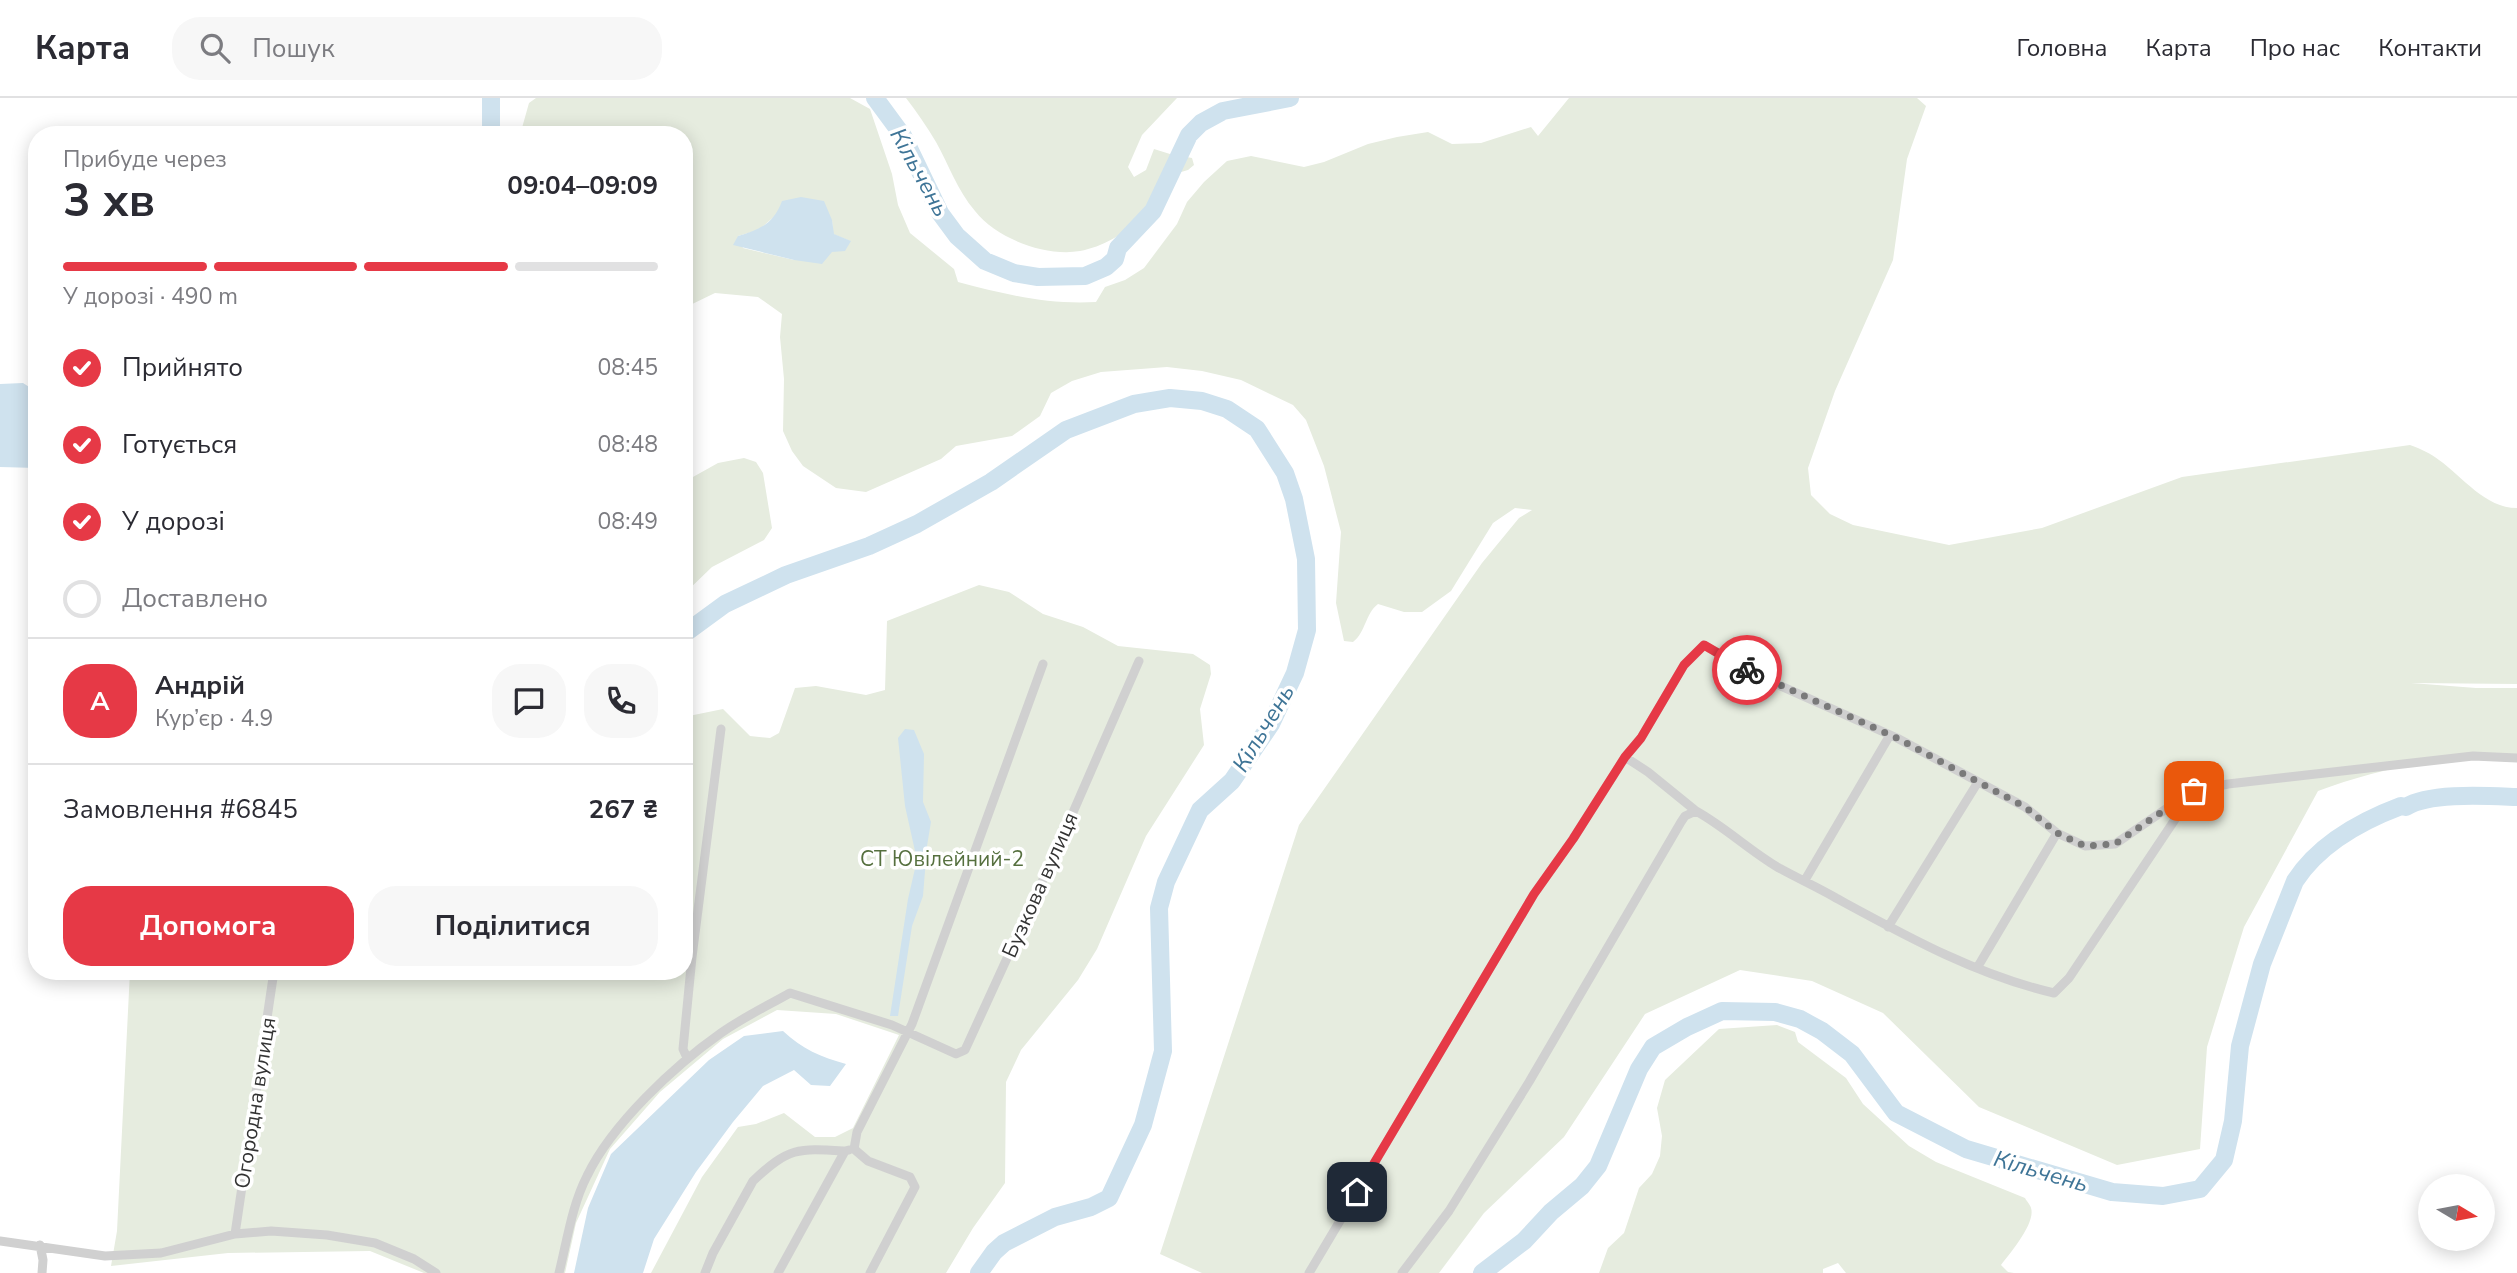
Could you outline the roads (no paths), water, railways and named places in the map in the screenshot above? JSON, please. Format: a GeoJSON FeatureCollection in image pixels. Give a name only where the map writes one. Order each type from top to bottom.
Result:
{"type":"FeatureCollection","features":[{"type":"Feature","properties":{"kind":"street"},"geometry":{"type":"LineString","coordinates":[[1309,1273],[1534,894],[1625,757],[1641,738],[1684,665],[1704,645],[1745,670],[1890,735],[2025,807],[2057,833],[2085,846],[2115,844],[2179,800],[2190,800]]}},
{"type":"Feature","properties":{"kind":"street","name":"Бузкова вулиця"},"geometry":{"type":"LineString","coordinates":[[687,1058],[723,1031],[790,993],[892,1025],[956,1054],[965,1050],[1139,661]]}},
{"type":"Feature","properties":{"kind":"street"},"geometry":{"type":"LineString","coordinates":[[778,1273],[849,1150],[907,1033],[1043,664]]}},
{"type":"Feature","properties":{"kind":"street"},"geometry":{"type":"LineString","coordinates":[[693,949],[721,729]]}},
{"type":"Feature","properties":{"kind":"street"},"geometry":{"type":"LineString","coordinates":[[1805,880],[1890,735]]}},
{"type":"Feature","properties":{"kind":"street"},"geometry":{"type":"LineString","coordinates":[[1625,757],[1658,779],[1696,811],[1779,868],[1918,943],[2015,984],[2054,993],[2069,978],[2194,791],[2228,784],[2473,756],[2517,758]]}},
{"type":"Feature","properties":{"kind":"street"},"geometry":{"type":"LineString","coordinates":[[1888,927],[1978,782]]}},
{"type":"Feature","properties":{"kind":"street"},"geometry":{"type":"LineString","coordinates":[[1402,1273],[1449,1211],[1681,822],[1685,816],[1696,811]]}},
{"type":"Feature","properties":{"kind":"street"},"geometry":{"type":"LineString","coordinates":[[1977,968],[2057,833]]}},
{"type":"Feature","properties":{"kind":"street","name":"Огородна вулиця"},"geometry":{"type":"LineString","coordinates":[[234,1234],[273,980]]}},
{"type":"Feature","properties":{"kind":"street"},"geometry":{"type":"LineString","coordinates":[[559,1273],[587,1175],[613,1134],[687,1058],[683,1049],[690,980]]}},
{"type":"Feature","properties":{"kind":"street"},"geometry":{"type":"LineString","coordinates":[[705,1273],[713,1252],[753,1181],[792,1151],[810,1149],[849,1150],[868,1161],[910,1177],[915,1182],[915,1187],[870,1273]]}},
{"type":"Feature","properties":{"kind":"street"},"geometry":{"type":"LineString","coordinates":[[0,1241],[105,1256],[161,1253],[234,1234],[271,1231],[327,1235],[375,1243],[414,1259],[436,1273]]}},
{"type":"Feature","properties":{"kind":"street"},"geometry":{"type":"LineString","coordinates":[[40,1245],[42,1273]]}},
{"type":"Feature","properties":{"kind":"water"},"geometry":{"type":"Polygon","coordinates":[[[801,197],[824,201],[832,220],[834,234],[851,241],[845,251],[832,252],[822,264],[733,245],[738,236],[759,228],[770,220],[782,201],[801,197]]]}},
{"type":"Feature","properties":{"kind":"water"},"geometry":{"type":"Polygon","coordinates":[[[23,383],[28,386],[28,468],[0,467],[0,384],[23,383]]]}},
{"type":"Feature","properties":{"kind":"water"},"geometry":{"type":"Polygon","coordinates":[[[905,729],[914,730],[924,754],[923,802],[931,822],[923,896],[912,926],[898,1016],[890,1016],[908,899],[917,860],[905,806],[898,738],[905,729]]]}},
{"type":"Feature","properties":{"kind":"water"},"geometry":{"type":"Polygon","coordinates":[[[783,1031],[812,1052],[846,1064],[830,1086],[811,1085],[794,1070],[763,1086],[696,1172],[654,1239],[643,1273],[574,1273],[588,1208],[611,1154],[709,1060],[744,1036],[783,1031]]]}},
{"type":"Feature","properties":{"kind":"waterway","name":"Кільчень"},"geometry":{"type":"LineString","coordinates":[[491,98],[491,126]]}},
{"type":"Feature","properties":{"kind":"waterway","name":"Кільчень"},"geometry":{"type":"LineString","coordinates":[[875,98],[903,136],[940,213],[957,236],[985,261],[1014,273],[1038,277],[1085,276],[1106,267],[1115,259],[1118,248],[1153,211],[1189,135],[1201,123],[1223,111],[1290,98]]}},
{"type":"Feature","properties":{"kind":"waterway","name":"Кільчень"},"geometry":{"type":"LineString","coordinates":[[693,627],[725,604],[786,575],[869,546],[917,524],[991,482],[1066,430],[1134,404],[1170,398],[1202,401],[1227,409],[1257,429],[1285,473],[1294,499],[1306,559],[1307,630],[1295,673],[1271,724],[1232,781],[1200,810],[1166,882],[1159,908],[1163,1051],[1143,1125],[1109,1198],[1091,1207],[1055,1217],[1004,1243],[979,1273]]}},
{"type":"Feature","properties":{"kind":"waterway","name":"Кільчень"},"geometry":{"type":"LineString","coordinates":[[1482,1273],[1524,1241],[1551,1212],[1582,1186],[1598,1166],[1639,1069],[1653,1047],[1722,1011],[1775,1012],[1800,1019],[1822,1031],[1852,1054],[1896,1113],[1966,1149],[2112,1192],[2163,1196],[2200,1189],[2224,1160],[2233,1121],[2240,1046],[2262,964],[2295,881],[2305,868],[2342,835],[2401,806],[2444,797],[2517,797]]}},
{"type":"Feature","properties":{"kind":"park label","name":"СT Ювілейний-2"},"geometry":{"type":"Point","coordinates":[942,859]}}]}
